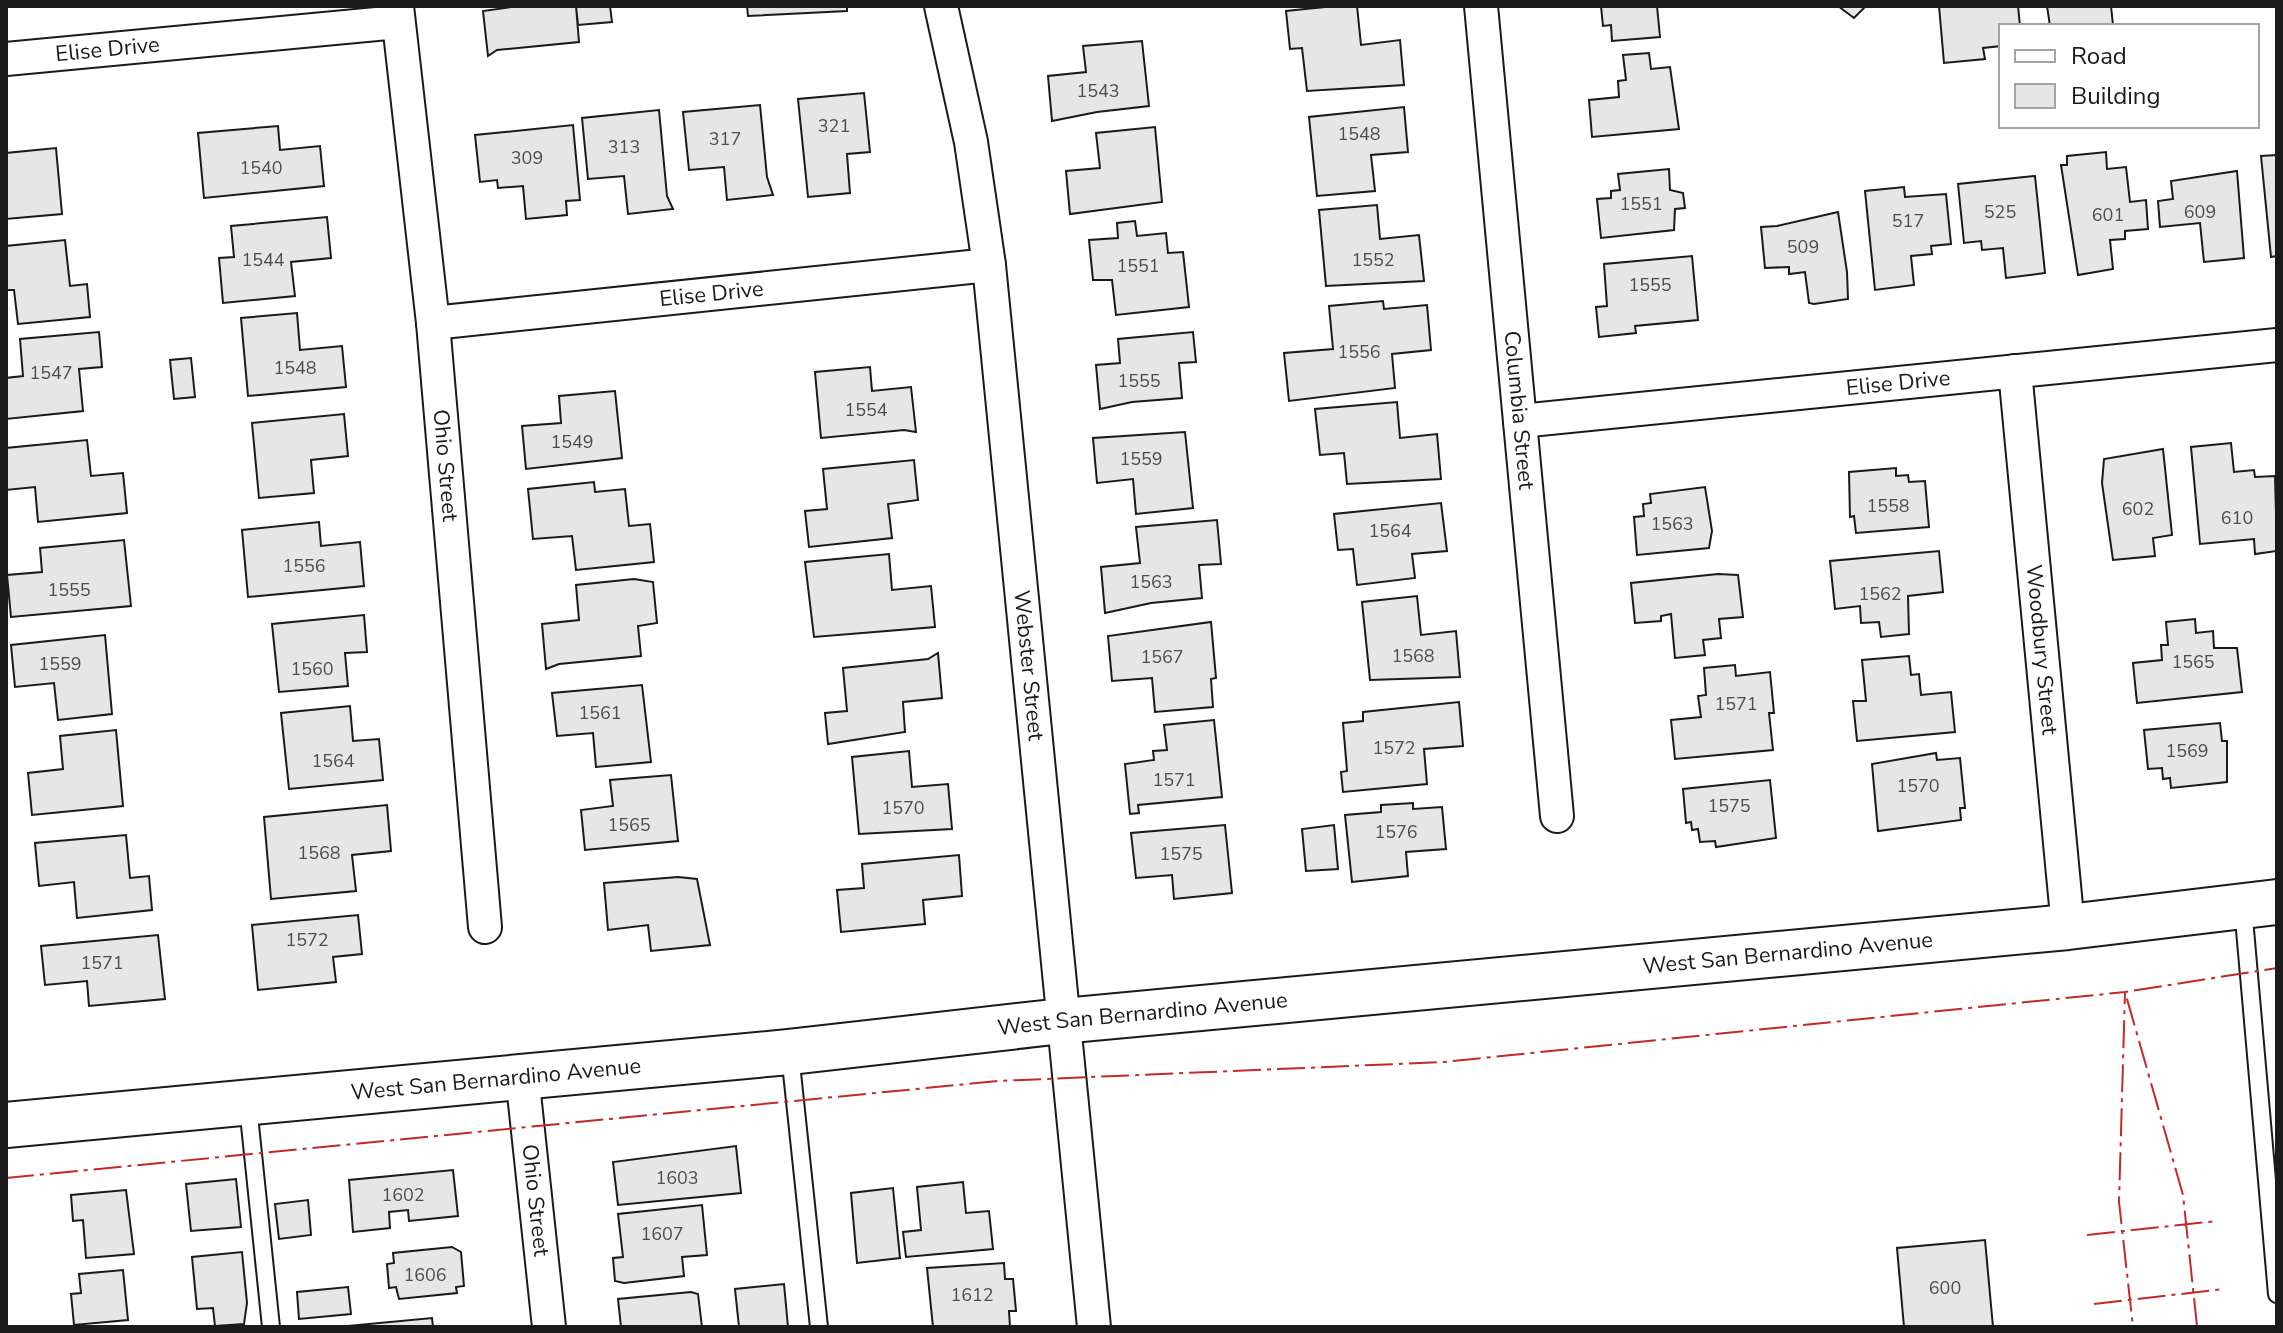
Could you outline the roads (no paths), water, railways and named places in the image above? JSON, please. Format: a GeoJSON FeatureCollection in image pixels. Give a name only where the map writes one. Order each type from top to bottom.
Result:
{"type":"FeatureCollection","features":[{"type":"Feature","properties":{"kind":"main road","name":"West San Bernardino Avenue"},"geometry":{"type":"LineString","coordinates":[[6,1125],[789,1052],[1062,1021],[2068,927],[2260,904]]}},
{"type":"Feature","properties":{"kind":"street","name":"Webster Street"},"geometry":{"type":"LineString","coordinates":[[941,6],[971,142],[989,265],[1094,1327]]}},
{"type":"Feature","properties":{"kind":"street","name":"Columbia Street"},"geometry":{"type":"LineString","coordinates":[[1481,6],[1557,816]]}},
{"type":"Feature","properties":{"kind":"street","name":"Elise Drive"},"geometry":{"type":"LineString","coordinates":[[6,59],[398,14]]}},
{"type":"Feature","properties":{"kind":"street","name":"Ohio Street"},"geometry":{"type":"LineString","coordinates":[[398,14],[433,323],[485,927]]}},
{"type":"Feature","properties":{"kind":"street","name":"Elise Drive"},"geometry":{"type":"LineString","coordinates":[[433,323],[989,265]]}},
{"type":"Feature","properties":{"kind":"street","name":"Elise Drive"},"geometry":{"type":"LineString","coordinates":[[1520,421],[2277,345]]}},
{"type":"Feature","properties":{"kind":"street","name":"Woodbury Street"},"geometry":{"type":"LineString","coordinates":[[2015,371],[2068,927]]}},
{"type":"Feature","properties":{"kind":"street","name":"Ohio Street"},"geometry":{"type":"LineString","coordinates":[[522,1075],[549,1327]]}},
{"type":"Feature","properties":{"kind":"lane"},"geometry":{"type":"LineString","coordinates":[[2260,904],[2277,1294]]}},
{"type":"Feature","properties":{"kind":"lane"},"geometry":{"type":"LineString","coordinates":[[789,1052],[819,1327]]}},
{"type":"Feature","properties":{"kind":"lane"},"geometry":{"type":"LineString","coordinates":[[248,1103],[271,1327]]}}]}
